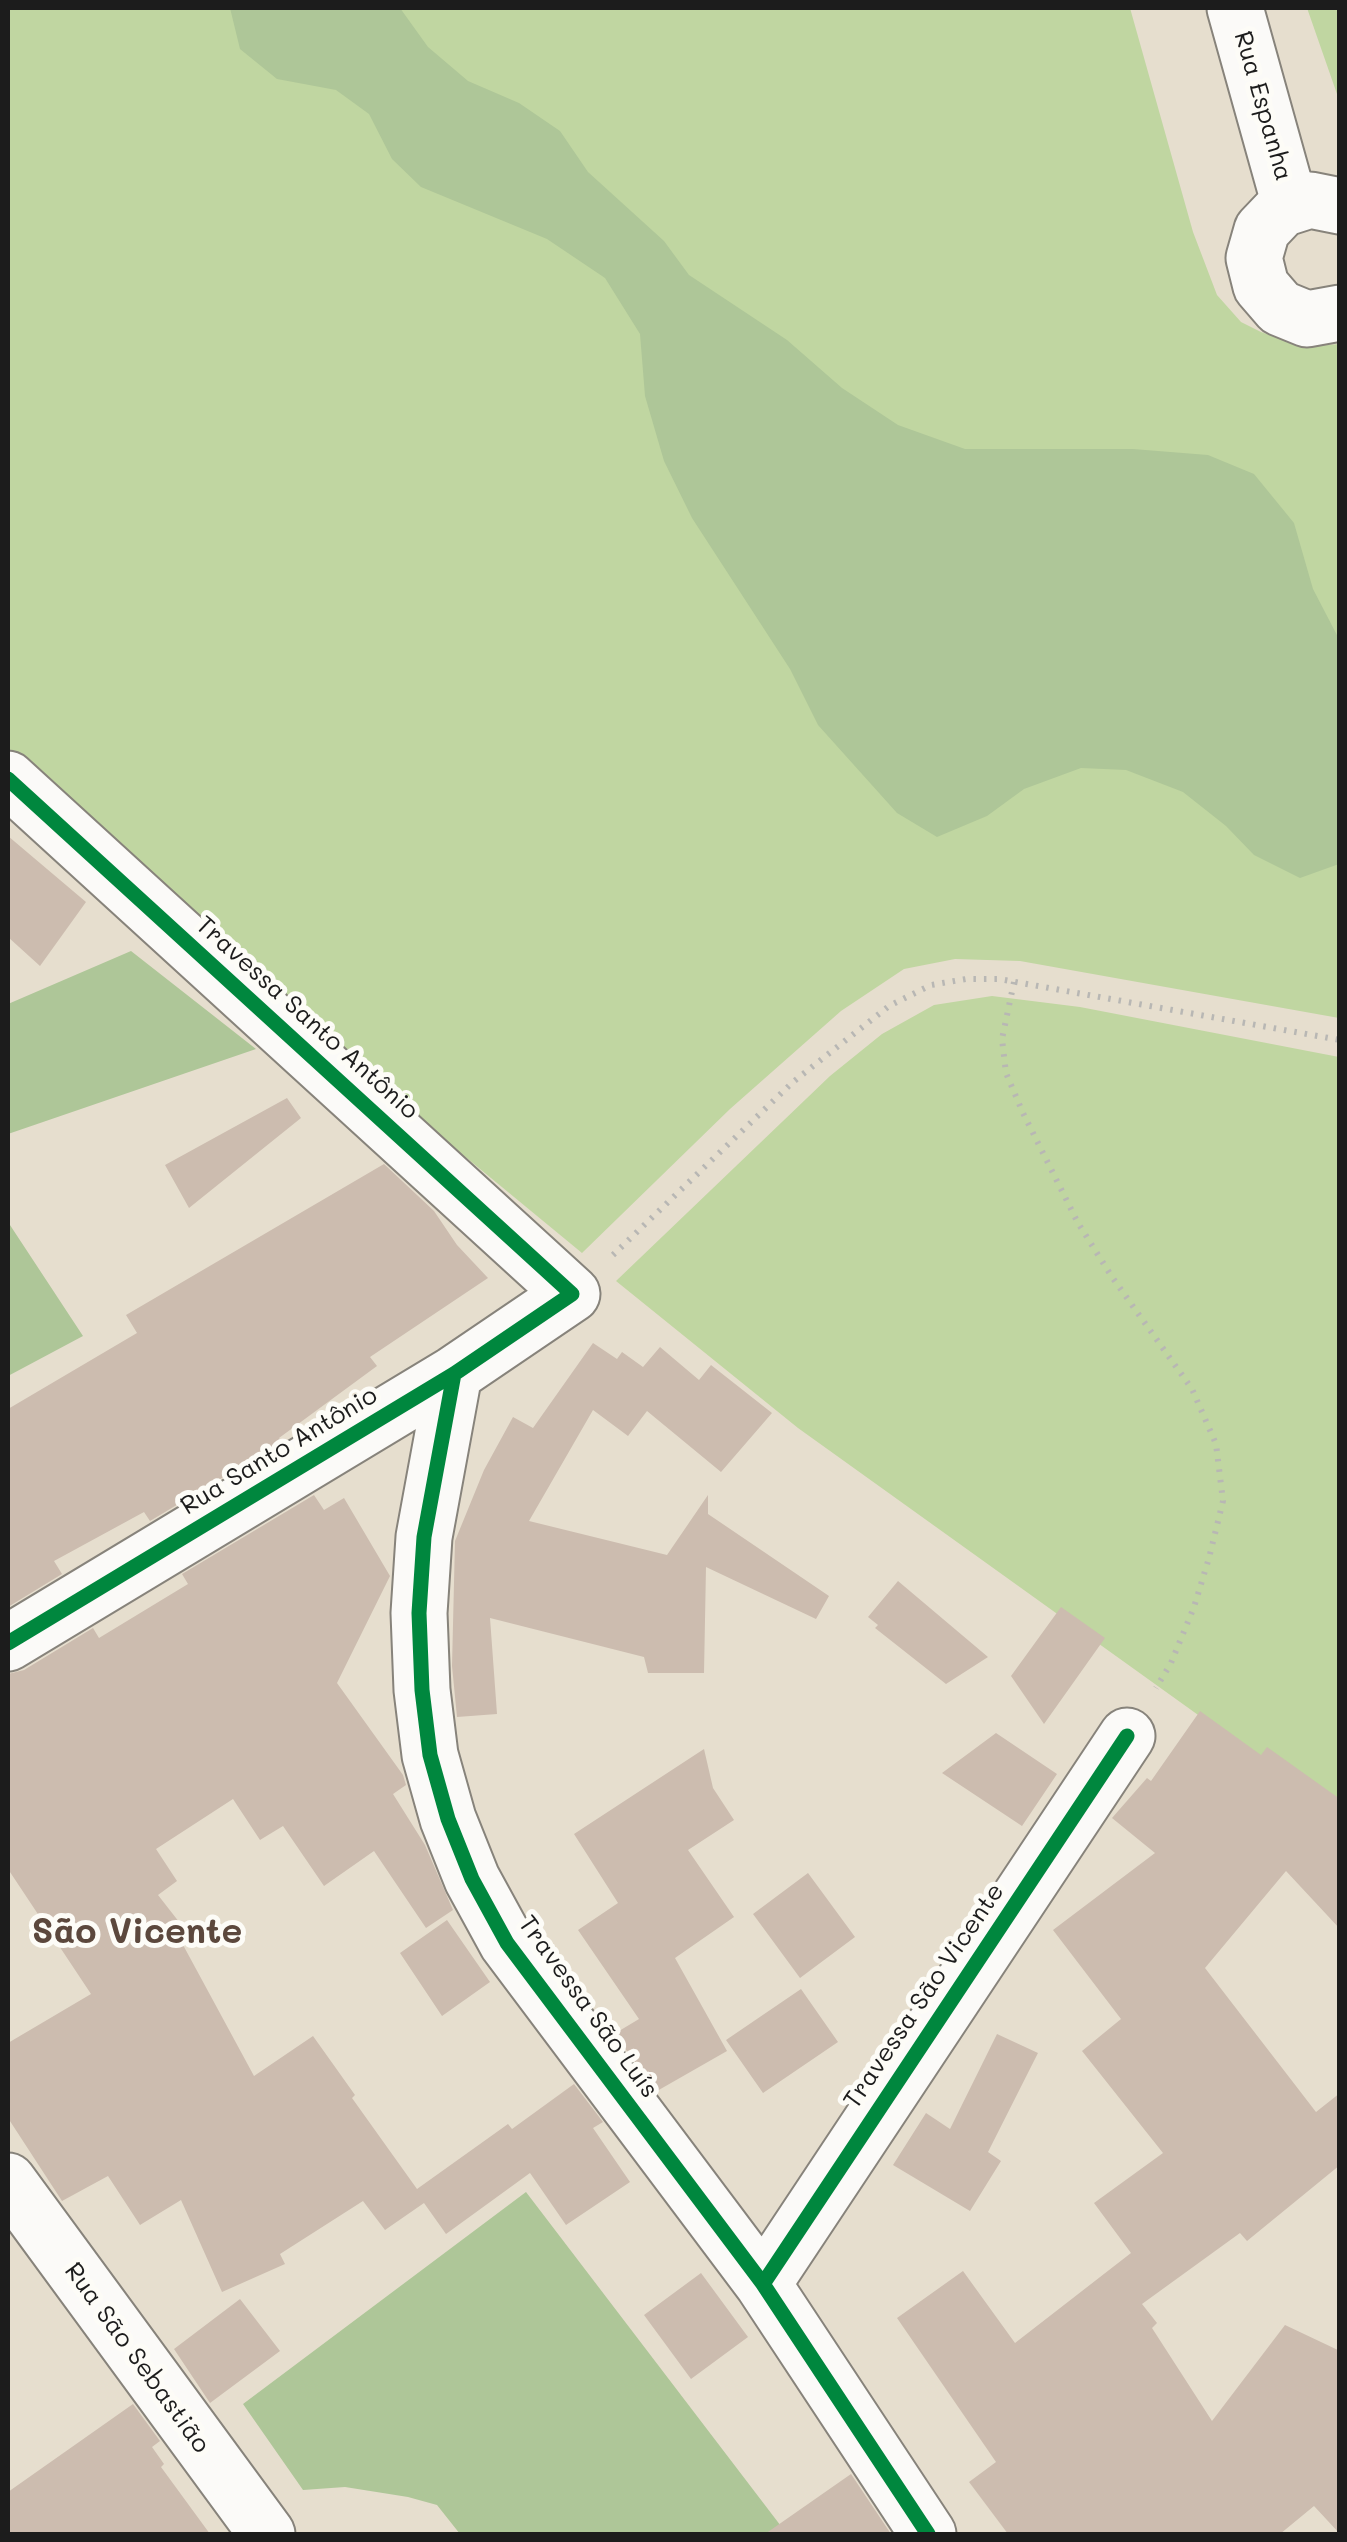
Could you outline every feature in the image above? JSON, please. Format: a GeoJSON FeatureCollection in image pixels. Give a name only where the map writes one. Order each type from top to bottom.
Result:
{"type":"FeatureCollection","features":[{"type":"Feature","properties":{"kind":"street","name":"Rua Espanha"},"geometry":{"type":"LineString","coordinates":[[1235,8],[1315,205]]}},
{"type":"Feature","properties":{"kind":"street"},"geometry":{"type":"LineString","coordinates":[[1315,205],[1274,215],[1258,239],[1254,258],[1261,286],[1280,308],[1298,317],[1340,313]]}},
{"type":"Feature","properties":{"kind":"street","name":"Travessa Santo Antônio"},"geometry":{"type":"LineString","coordinates":[[8,779],[572,1294]]}},
{"type":"Feature","properties":{"kind":"street","name":"Rua Santo Antônio"},"geometry":{"type":"LineString","coordinates":[[8,1644],[454,1374],[572,1294]]}},
{"type":"Feature","properties":{"kind":"street","name":"Travessa São Luís"},"geometry":{"type":"LineString","coordinates":[[454,1374],[424,1537],[419,1614],[430,1755],[448,1819],[472,1879],[507,1943],[764,2284],[928,2534]]}},
{"type":"Feature","properties":{"kind":"street","name":"Travessa São Vicente"},"geometry":{"type":"LineString","coordinates":[[764,2284],[1126,1736]]}},
{"type":"Feature","properties":{"kind":"street","name":"Rua São Sebastião"},"geometry":{"type":"LineString","coordinates":[[8,2181],[266,2534]]}},
{"type":"Feature","properties":{"kind":"path"},"geometry":{"type":"LineString","coordinates":[[572,1294],[792,1082],[888,1006],[931,984],[966,979],[1014,982],[1340,1040]]}},
{"type":"Feature","properties":{"kind":"path"},"geometry":{"type":"LineString","coordinates":[[1014,982],[1002,1038],[1006,1073],[1022,1112],[1078,1223],[1192,1389],[1216,1444],[1224,1500],[1200,1591],[1170,1663],[1126,1736]]}},
{"type":"Feature","properties":{"kind":"green space"},"geometry":{"type":"Polygon","coordinates":[[[8,8],[1130,8],[1193,232],[1217,295],[1241,322],[1261,332],[1316,346],[1339,344],[1339,1018],[1020,961],[955,959],[904,969],[841,1011],[730,1109],[582,1253],[355,1066],[8,752],[8,8]]]}},
{"type":"Feature","properties":{"kind":"green space"},"geometry":{"type":"Polygon","coordinates":[[[230,8],[400,8],[428,47],[468,81],[519,103],[560,131],[588,172],[664,241],[689,275],[787,340],[842,388],[898,425],[965,449],[1133,449],[1208,455],[1254,474],[1294,523],[1313,589],[1339,639],[1339,864],[1300,878],[1254,855],[1226,826],[1183,792],[1126,770],[1081,768],[1024,789],[987,816],[937,837],[897,813],[818,725],[790,669],[692,518],[664,461],[645,396],[640,334],[605,278],[547,239],[421,187],[392,159],[369,114],[336,90],[277,79],[240,49],[230,8]]]}},
{"type":"Feature","properties":{"kind":"green space"},"geometry":{"type":"Polygon","coordinates":[[[1307,8],[1339,8],[1339,100],[1337,94],[1307,8]]]}},
{"type":"Feature","properties":{"kind":"green space"},"geometry":{"type":"Polygon","coordinates":[[[131,951],[256,1049],[8,1134],[8,1004],[131,951]]]}},
{"type":"Feature","properties":{"kind":"green space"},"geometry":{"type":"Polygon","coordinates":[[[992,996],[1080,1007],[1339,1057],[1339,1816],[798,1428],[616,1281],[830,1076],[882,1034],[934,1005],[992,996]]]}},
{"type":"Feature","properties":{"kind":"green space"},"geometry":{"type":"Polygon","coordinates":[[[8,1222],[83,1336],[8,1376],[8,1222]]]}},
{"type":"Feature","properties":{"kind":"green space"},"geometry":{"type":"Polygon","coordinates":[[[526,2192],[787,2534],[460,2534],[437,2505],[345,2487],[303,2490],[243,2404],[526,2192]]]}},
{"type":"Feature","properties":{"kind":"building"},"geometry":{"type":"Polygon","coordinates":[[[8,836],[86,902],[40,966],[8,937],[8,836]]]}},
{"type":"Feature","properties":{"kind":"building"},"geometry":{"type":"Polygon","coordinates":[[[287,1098],[301,1118],[189,1208],[165,1165],[287,1098]]]}},
{"type":"Feature","properties":{"kind":"building"},"geometry":{"type":"Polygon","coordinates":[[[384,1164],[434,1211],[457,1245],[488,1278],[370,1357],[377,1366],[279,1438],[282,1442],[150,1521],[144,1512],[54,1561],[62,1574],[8,1607],[8,1409],[137,1333],[126,1315],[384,1164]]]}},
{"type":"Feature","properties":{"kind":"building"},"geometry":{"type":"Polygon","coordinates":[[[593,1343],[617,1359],[622,1352],[643,1367],[660,1347],[699,1380],[711,1365],[772,1413],[721,1472],[647,1411],[628,1436],[593,1410],[529,1521],[667,1555],[708,1495],[708,1514],[829,1596],[816,1619],[706,1567],[704,1673],[648,1673],[644,1657],[490,1618],[497,1714],[457,1717],[452,1666],[455,1541],[484,1470],[513,1417],[533,1428],[593,1343]]]}},
{"type":"Feature","properties":{"kind":"building"},"geometry":{"type":"Polygon","coordinates":[[[314,1495],[324,1510],[344,1498],[390,1576],[337,1683],[403,1775],[406,1785],[393,1794],[425,1845],[453,1910],[426,1928],[374,1851],[324,1886],[283,1826],[260,1840],[233,1799],[156,1849],[177,1881],[158,1895],[183,1927],[176,1932],[254,2076],[313,2036],[417,2189],[508,2124],[512,2129],[574,2084],[603,2122],[593,2128],[630,2182],[566,2225],[530,2173],[446,2234],[424,2203],[385,2230],[363,2201],[280,2254],[285,2264],[222,2292],[181,2200],[140,2225],[108,2176],[62,2201],[8,2118],[8,2043],[91,1994],[8,1869],[8,1674],[24,1670],[93,1628],[99,1638],[188,1584],[182,1574],[314,1495]]]}},
{"type":"Feature","properties":{"kind":"building"},"geometry":{"type":"Polygon","coordinates":[[[898,1581],[988,1657],[946,1684],[875,1628],[878,1625],[868,1617],[898,1581]]]}},
{"type":"Feature","properties":{"kind":"building"},"geometry":{"type":"Polygon","coordinates":[[[1061,1607],[1105,1638],[1044,1724],[1011,1676],[1061,1607]]]}},
{"type":"Feature","properties":{"kind":"building"},"geometry":{"type":"Polygon","coordinates":[[[1200,1711],[1261,1755],[1267,1747],[1340,1799],[1340,1929],[1286,1871],[1205,1968],[1316,2112],[1340,2093],[1340,2165],[1247,2241],[1240,2233],[1142,2304],[1157,2323],[1152,2328],[1212,2421],[1285,2325],[1340,2351],[1340,2534],[1314,2506],[1280,2534],[1008,2534],[969,2482],[996,2462],[897,2318],[963,2271],[1015,2343],[1131,2253],[1094,2203],[1163,2153],[1082,2051],[1121,2019],[1053,1930],[1155,1853],[1112,1818],[1147,1778],[1151,1781],[1200,1711]]]}},
{"type":"Feature","properties":{"kind":"building"},"geometry":{"type":"Polygon","coordinates":[[[996,1733],[1057,1774],[1022,1826],[942,1773],[996,1733]]]}},
{"type":"Feature","properties":{"kind":"building"},"geometry":{"type":"Polygon","coordinates":[[[704,1749],[713,1788],[734,1820],[688,1850],[734,1917],[675,1958],[727,2051],[657,2091],[614,2034],[639,2019],[578,1930],[618,1903],[574,1834],[704,1749]]]}},
{"type":"Feature","properties":{"kind":"building"},"geometry":{"type":"Polygon","coordinates":[[[808,1873],[855,1937],[800,1978],[753,1914],[808,1873]]]}},
{"type":"Feature","properties":{"kind":"building"},"geometry":{"type":"Polygon","coordinates":[[[447,1920],[490,1982],[442,2016],[400,1953],[447,1920]]]}},
{"type":"Feature","properties":{"kind":"building"},"geometry":{"type":"Polygon","coordinates":[[[801,1989],[838,2042],[763,2093],[726,2040],[801,1989]]]}},
{"type":"Feature","properties":{"kind":"building"},"geometry":{"type":"Polygon","coordinates":[[[997,2034],[1038,2053],[988,2152],[1001,2161],[970,2211],[893,2165],[926,2113],[950,2129],[997,2034]]]}},
{"type":"Feature","properties":{"kind":"building"},"geometry":{"type":"Polygon","coordinates":[[[701,2273],[748,2337],[691,2379],[644,2315],[701,2273]]]}},
{"type":"Feature","properties":{"kind":"building"},"geometry":{"type":"Polygon","coordinates":[[[240,2299],[280,2351],[210,2403],[174,2349],[240,2299]]]}},
{"type":"Feature","properties":{"kind":"building"},"geometry":{"type":"Polygon","coordinates":[[[133,2404],[160,2441],[152,2447],[164,2464],[161,2467],[210,2534],[8,2534],[8,2492],[133,2404]]]}},
{"type":"Feature","properties":{"kind":"building"},"geometry":{"type":"Polygon","coordinates":[[[851,2474],[891,2534],[765,2534],[851,2474]]]}},
{"type":"Feature","properties":{"kind":"cycle path"},"geometry":{"type":"LineString","coordinates":[[8,779],[572,1294],[454,1374],[8,1643]]}},
{"type":"Feature","properties":{"kind":"cycle path"},"geometry":{"type":"LineString","coordinates":[[454,1374],[424,1537],[419,1613],[430,1755],[448,1819],[472,1879],[507,1943],[763,2284],[928,2534]]}},
{"type":"Feature","properties":{"kind":"cycle path"},"geometry":{"type":"LineString","coordinates":[[763,2284],[1127,1736]]}},
{"type":"Feature","properties":{"kind":"district","name":"São Vicente"},"geometry":{"type":"Point","coordinates":[137,1932]}}]}
